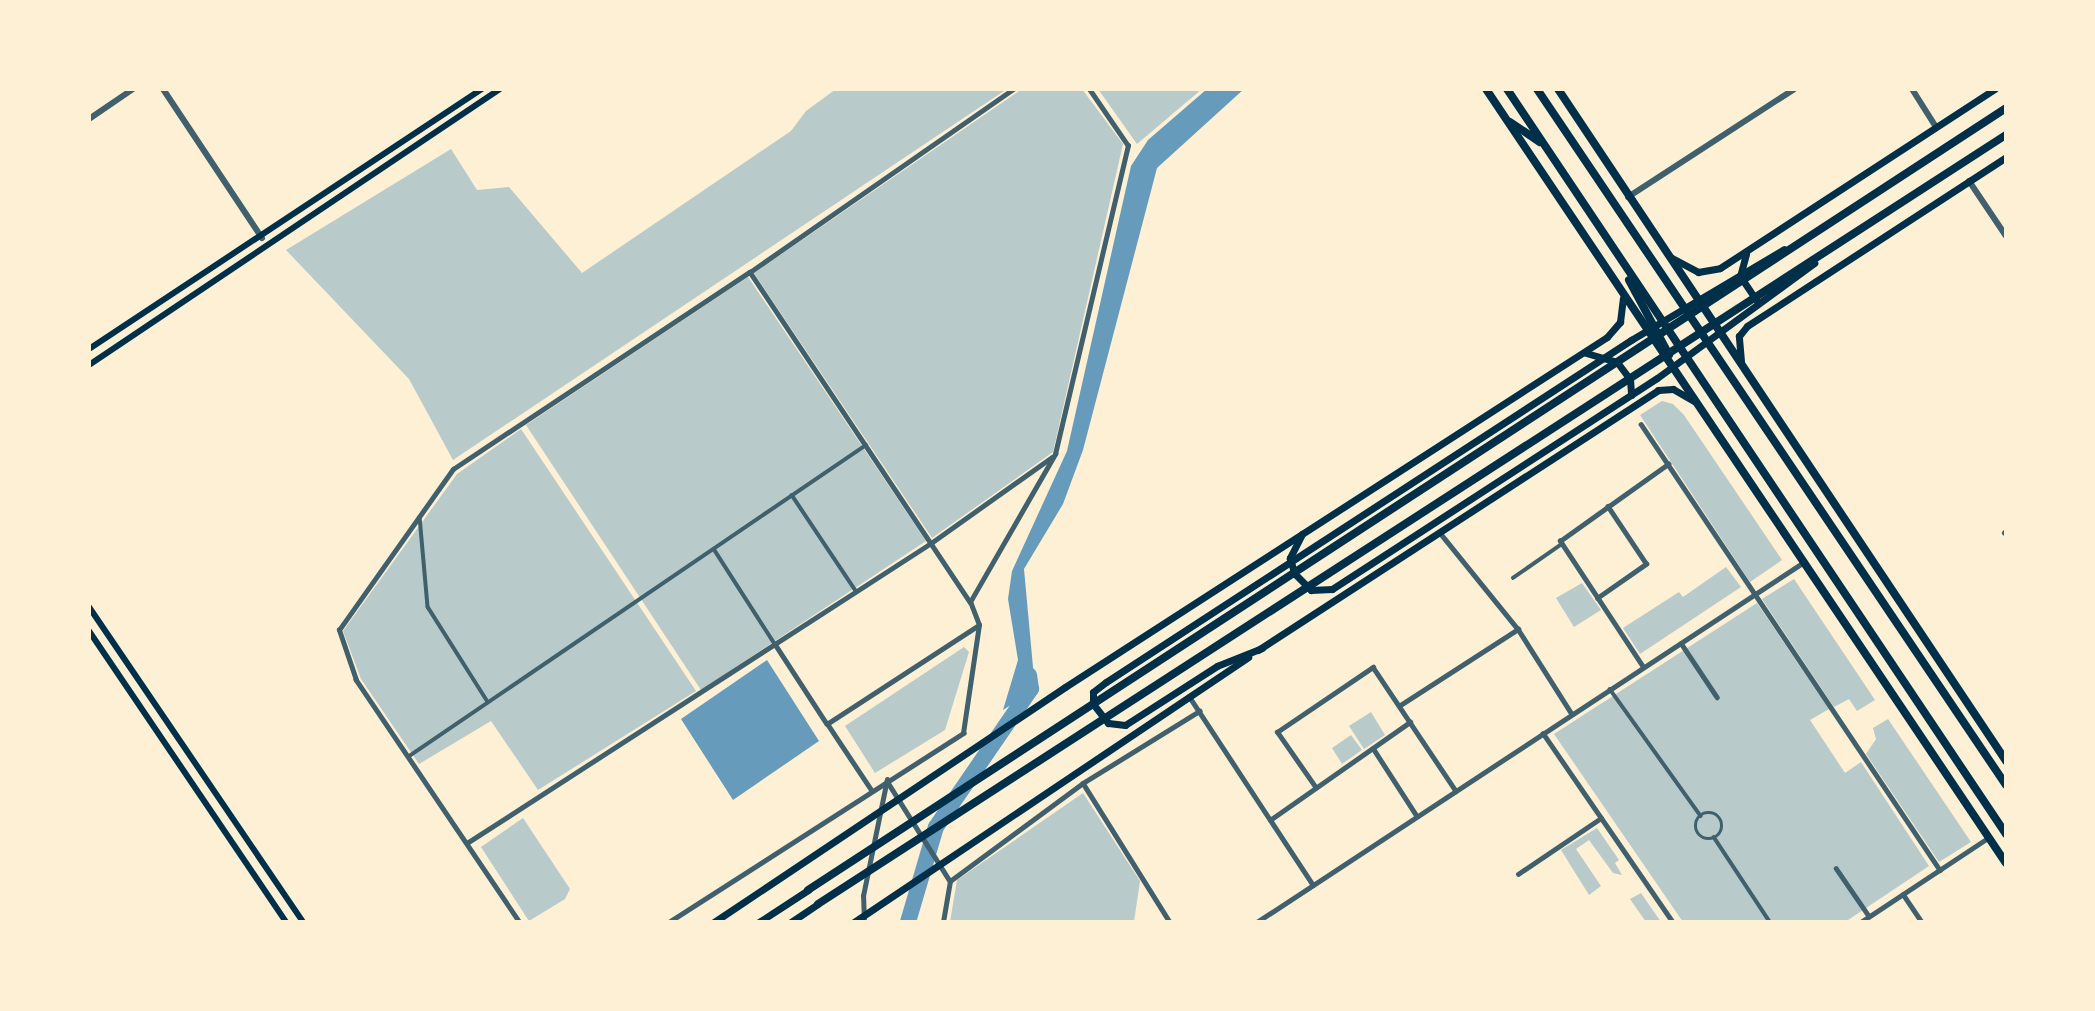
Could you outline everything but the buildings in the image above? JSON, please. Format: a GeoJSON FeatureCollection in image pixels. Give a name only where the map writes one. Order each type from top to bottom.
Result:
{"type":"FeatureCollection","features":[{"type":"Feature","properties":{"kind":"highway"},"geometry":{"type":"LineString","coordinates":[[1486,89],[1623,298],[1700,405],[2006,863]]}},
{"type":"Feature","properties":{"kind":"highway"},"geometry":{"type":"LineString","coordinates":[[1507,89],[2006,834]]}},
{"type":"Feature","properties":{"kind":"highway"},"geometry":{"type":"LineString","coordinates":[[1537,89],[2006,785]]}},
{"type":"Feature","properties":{"kind":"highway"},"geometry":{"type":"LineString","coordinates":[[1558,89],[1745,375],[2006,761]]}},
{"type":"Feature","properties":{"kind":"highway"},"geometry":{"type":"LineString","coordinates":[[808,890],[2006,108]]}},
{"type":"Feature","properties":{"kind":"highway"},"geometry":{"type":"LineString","coordinates":[[1508,121],[1543,143]]}},
{"type":"Feature","properties":{"kind":"highway"},"geometry":{"type":"LineString","coordinates":[[818,904],[2006,135]]}},
{"type":"Feature","properties":{"kind":"highway"},"geometry":{"type":"LineString","coordinates":[[1606,237],[1690,393]]}},
{"type":"Feature","properties":{"kind":"main road"},"geometry":{"type":"LineString","coordinates":[[89,349],[262,238],[482,89]]}},
{"type":"Feature","properties":{"kind":"main road"},"geometry":{"type":"LineString","coordinates":[[89,365],[500,89]]}},
{"type":"Feature","properties":{"kind":"main road"},"geometry":{"type":"LineString","coordinates":[[1666,253],[1689,270],[1705,273],[1748,250],[1995,89]]}},
{"type":"Feature","properties":{"kind":"main road"},"geometry":{"type":"LineString","coordinates":[[1745,375],[1739,336],[1784,301],[2006,156]]}},
{"type":"Feature","properties":{"kind":"main road"},"geometry":{"type":"LineString","coordinates":[[1262,648],[1217,666],[1120,727],[1104,720],[1093,704],[1093,692],[1106,682],[1631,340],[1824,227]]}},
{"type":"Feature","properties":{"kind":"main road"},"geometry":{"type":"LineString","coordinates":[[1304,531],[1290,558],[1294,573],[1311,590],[1332,589],[1657,378],[1840,244]]}},
{"type":"Feature","properties":{"kind":"main road"},"geometry":{"type":"LineString","coordinates":[[1748,250],[1739,268],[1750,294],[1765,303],[1784,301]]}},
{"type":"Feature","properties":{"kind":"main road"},"geometry":{"type":"LineString","coordinates":[[714,922],[1065,687],[1615,330],[1623,298]]}},
{"type":"Feature","properties":{"kind":"main road"},"geometry":{"type":"LineString","coordinates":[[1577,356],[1601,354],[1625,371],[1632,392],[1621,414]]}},
{"type":"Feature","properties":{"kind":"main road"},"geometry":{"type":"LineString","coordinates":[[853,922],[1189,696],[1621,414],[1666,388],[1700,405]]}},
{"type":"Feature","properties":{"kind":"main road"},"geometry":{"type":"LineString","coordinates":[[89,607],[303,922]]}},
{"type":"Feature","properties":{"kind":"main road"},"geometry":{"type":"LineString","coordinates":[[89,631],[286,922]]}},
{"type":"Feature","properties":{"kind":"main road"},"geometry":{"type":"LineString","coordinates":[[759,922],[808,890]]}},
{"type":"Feature","properties":{"kind":"main road"},"geometry":{"type":"LineString","coordinates":[[791,922],[818,904]]}},
{"type":"Feature","properties":{"kind":"street"},"geometry":{"type":"LineString","coordinates":[[89,118],[133,89]]}},
{"type":"Feature","properties":{"kind":"street"},"geometry":{"type":"LineString","coordinates":[[163,89],[262,238]]}},
{"type":"Feature","properties":{"kind":"street"},"geometry":{"type":"LineString","coordinates":[[519,922],[356,680],[339,630],[453,469],[750,272],[1013,89]]}},
{"type":"Feature","properties":{"kind":"street"},"geometry":{"type":"LineString","coordinates":[[970,601],[1055,454],[1128,146],[1089,89]]}},
{"type":"Feature","properties":{"kind":"street"},"geometry":{"type":"LineString","coordinates":[[1628,197],[1794,89]]}},
{"type":"Feature","properties":{"kind":"street"},"geometry":{"type":"LineString","coordinates":[[1912,89],[1936,127]]}},
{"type":"Feature","properties":{"kind":"street"},"geometry":{"type":"LineString","coordinates":[[1969,181],[2006,236]]}},
{"type":"Feature","properties":{"kind":"street"},"geometry":{"type":"LineString","coordinates":[[669,922],[887,779],[963,733],[979,625],[970,601],[750,272]]}},
{"type":"Feature","properties":{"kind":"street"},"geometry":{"type":"LineString","coordinates":[[1641,424],[1940,870]]}},
{"type":"Feature","properties":{"kind":"street"},"geometry":{"type":"LineString","coordinates":[[408,757],[866,445]]}},
{"type":"Feature","properties":{"kind":"street"},"geometry":{"type":"LineString","coordinates":[[467,843],[931,543],[1055,454]]}},
{"type":"Feature","properties":{"kind":"street"},"geometry":{"type":"LineString","coordinates":[[1643,667],[1560,541],[1668,464]]}},
{"type":"Feature","properties":{"kind":"street"},"geometry":{"type":"LineString","coordinates":[[792,495],[856,591]]}},
{"type":"Feature","properties":{"kind":"street"},"geometry":{"type":"LineString","coordinates":[[1597,598],[1646,564],[1608,507]]}},
{"type":"Feature","properties":{"kind":"street"},"geometry":{"type":"LineString","coordinates":[[420,515],[428,607],[488,702]]}},
{"type":"Feature","properties":{"kind":"street"},"geometry":{"type":"LineString","coordinates":[[1441,534],[1518,629],[1573,714]]}},
{"type":"Feature","properties":{"kind":"street"},"geometry":{"type":"LineString","coordinates":[[1513,578],[1562,544]]}},
{"type":"Feature","properties":{"kind":"street"},"geometry":{"type":"LineString","coordinates":[[714,548],[871,790]]}},
{"type":"Feature","properties":{"kind":"street"},"geometry":{"type":"LineString","coordinates":[[1257,922],[1804,561]]}},
{"type":"Feature","properties":{"kind":"street"},"geometry":{"type":"LineString","coordinates":[[827,724],[979,625]]}},
{"type":"Feature","properties":{"kind":"street"},"geometry":{"type":"LineString","coordinates":[[1399,706],[1518,629]]}},
{"type":"Feature","properties":{"kind":"street"},"geometry":{"type":"LineString","coordinates":[[1681,643],[1717,697]]}},
{"type":"Feature","properties":{"kind":"street"},"geometry":{"type":"LineString","coordinates":[[1316,788],[1277,732],[1373,667],[1456,791]]}},
{"type":"Feature","properties":{"kind":"street"},"geometry":{"type":"LineString","coordinates":[[1610,689],[1701,816]]}},
{"type":"Feature","properties":{"kind":"street"},"geometry":{"type":"LineString","coordinates":[[1189,696],[1313,885]]}},
{"type":"Feature","properties":{"kind":"street"},"geometry":{"type":"LineString","coordinates":[[950,881],[1083,783],[1199,711]]}},
{"type":"Feature","properties":{"kind":"street"},"geometry":{"type":"LineString","coordinates":[[1269,820],[1409,722]]}},
{"type":"Feature","properties":{"kind":"street"},"geometry":{"type":"LineString","coordinates":[[1543,733],[1673,922]]}},
{"type":"Feature","properties":{"kind":"street"},"geometry":{"type":"LineString","coordinates":[[1373,748],[1417,816]]}},
{"type":"Feature","properties":{"kind":"street"},"geometry":{"type":"LineString","coordinates":[[887,779],[950,881],[943,922]]}},
{"type":"Feature","properties":{"kind":"street"},"geometry":{"type":"LineString","coordinates":[[864,922],[863,896],[887,779]]}},
{"type":"Feature","properties":{"kind":"street"},"geometry":{"type":"LineString","coordinates":[[1083,783],[1170,922]]}},
{"type":"Feature","properties":{"kind":"street"},"geometry":{"type":"LineString","coordinates":[[1701,816],[1713,813],[1720,819],[1721,827],[1714,837]]}},
{"type":"Feature","properties":{"kind":"street"},"geometry":{"type":"LineString","coordinates":[[1701,816],[1697,831],[1702,837],[1714,837]]}},
{"type":"Feature","properties":{"kind":"street"},"geometry":{"type":"LineString","coordinates":[[1517,874],[1601,817]]}},
{"type":"Feature","properties":{"kind":"street"},"geometry":{"type":"LineString","coordinates":[[1714,837],[1770,922]]}},
{"type":"Feature","properties":{"kind":"street"},"geometry":{"type":"LineString","coordinates":[[1861,922],[1989,837]]}},
{"type":"Feature","properties":{"kind":"street"},"geometry":{"type":"LineString","coordinates":[[1836,868],[1869,916]]}},
{"type":"Feature","properties":{"kind":"street"},"geometry":{"type":"LineString","coordinates":[[1903,894],[1922,922]]}},
{"type":"Feature","properties":{"kind":"shaded area"},"geometry":{"type":"Polygon","coordinates":[[[836,89],[1007,89],[453,460],[409,379],[286,250],[451,149],[477,190],[509,187],[582,273],[791,131],[806,111],[836,89]]]}},
{"type":"Feature","properties":{"kind":"shaded area"},"geometry":{"type":"Polygon","coordinates":[[[1022,89],[1082,89],[1123,144],[1053,452],[932,538],[754,273],[1022,89]]]}},
{"type":"Feature","properties":{"kind":"shaded area"},"geometry":{"type":"Polygon","coordinates":[[[1098,89],[1202,89],[1137,144],[1098,89]]]}},
{"type":"Feature","properties":{"kind":"shaded area"},"geometry":{"type":"Polygon","coordinates":[[[748,277],[926,541],[701,690],[526,425],[748,277]]]}},
{"type":"Feature","properties":{"kind":"shaded area"},"geometry":{"type":"Polygon","coordinates":[[[1662,401],[1673,404],[1684,415],[1782,560],[1750,582],[1640,415],[1662,401]]]}},
{"type":"Feature","properties":{"kind":"shaded area"},"geometry":{"type":"Polygon","coordinates":[[[521,429],[696,691],[538,790],[491,721],[419,764],[361,679],[343,631],[457,474],[521,429]]]}},
{"type":"Feature","properties":{"kind":"shaded area"},"geometry":{"type":"Polygon","coordinates":[[[1726,567],[1741,587],[1640,654],[1623,628],[1679,592],[1683,597],[1726,567]]]}},
{"type":"Feature","properties":{"kind":"shaded area"},"geometry":{"type":"Polygon","coordinates":[[[1794,579],[1875,700],[1857,711],[1849,699],[1834,707],[1762,599],[1794,579]]]}},
{"type":"Feature","properties":{"kind":"shaded area"},"geometry":{"type":"Polygon","coordinates":[[[1582,583],[1601,610],[1574,627],[1556,598],[1582,583]]]}},
{"type":"Feature","properties":{"kind":"shaded area"},"geometry":{"type":"Polygon","coordinates":[[[1757,603],[1829,709],[1810,720],[1845,773],[1861,762],[1929,866],[1845,922],[1683,922],[1554,734],[1757,603]]]}},
{"type":"Feature","properties":{"kind":"shaded area"},"geometry":{"type":"Polygon","coordinates":[[[964,647],[969,652],[945,730],[875,773],[845,726],[964,647]]]}},
{"type":"Feature","properties":{"kind":"shaded area"},"geometry":{"type":"Polygon","coordinates":[[[1371,712],[1385,735],[1364,749],[1349,726],[1371,712]]]}},
{"type":"Feature","properties":{"kind":"shaded area"},"geometry":{"type":"Polygon","coordinates":[[[1888,719],[1971,842],[1939,862],[1866,754],[1876,739],[1873,728],[1888,719]]]}},
{"type":"Feature","properties":{"kind":"shaded area"},"geometry":{"type":"Polygon","coordinates":[[[1351,735],[1362,750],[1342,764],[1332,748],[1351,735]]]}},
{"type":"Feature","properties":{"kind":"shaded area"},"geometry":{"type":"Polygon","coordinates":[[[1083,793],[1140,881],[1134,922],[950,922],[957,880],[1083,793]]]}},
{"type":"Feature","properties":{"kind":"shaded area"},"geometry":{"type":"Polygon","coordinates":[[[523,818],[570,889],[565,899],[529,921],[481,847],[523,818]]]}},
{"type":"Feature","properties":{"kind":"shaded area"},"geometry":{"type":"Polygon","coordinates":[[[1597,828],[1619,860],[1615,863],[1622,875],[1613,873],[1589,840],[1576,849],[1601,886],[1589,895],[1561,850],[1597,828]]]}},
{"type":"Feature","properties":{"kind":"shaded area"},"geometry":{"type":"Polygon","coordinates":[[[1641,893],[1661,922],[1646,922],[1630,899],[1641,893]]]}},
{"type":"Feature","properties":{"kind":"water"},"geometry":{"type":"Polygon","coordinates":[[[1207,89],[1244,89],[1157,168],[1083,450],[1063,504],[1024,569],[1035,689],[1003,710],[1018,660],[1008,599],[1012,571],[1067,451],[1131,166],[1148,140],[1207,89]]]}},
{"type":"Feature","properties":{"kind":"water"},"geometry":{"type":"Polygon","coordinates":[[[767,660],[819,741],[733,800],[681,719],[767,660]]]}},
{"type":"Feature","properties":{"kind":"waterway"},"geometry":{"type":"LineString","coordinates":[[908,922],[936,827],[1031,689],[1029,675]]}}]}
